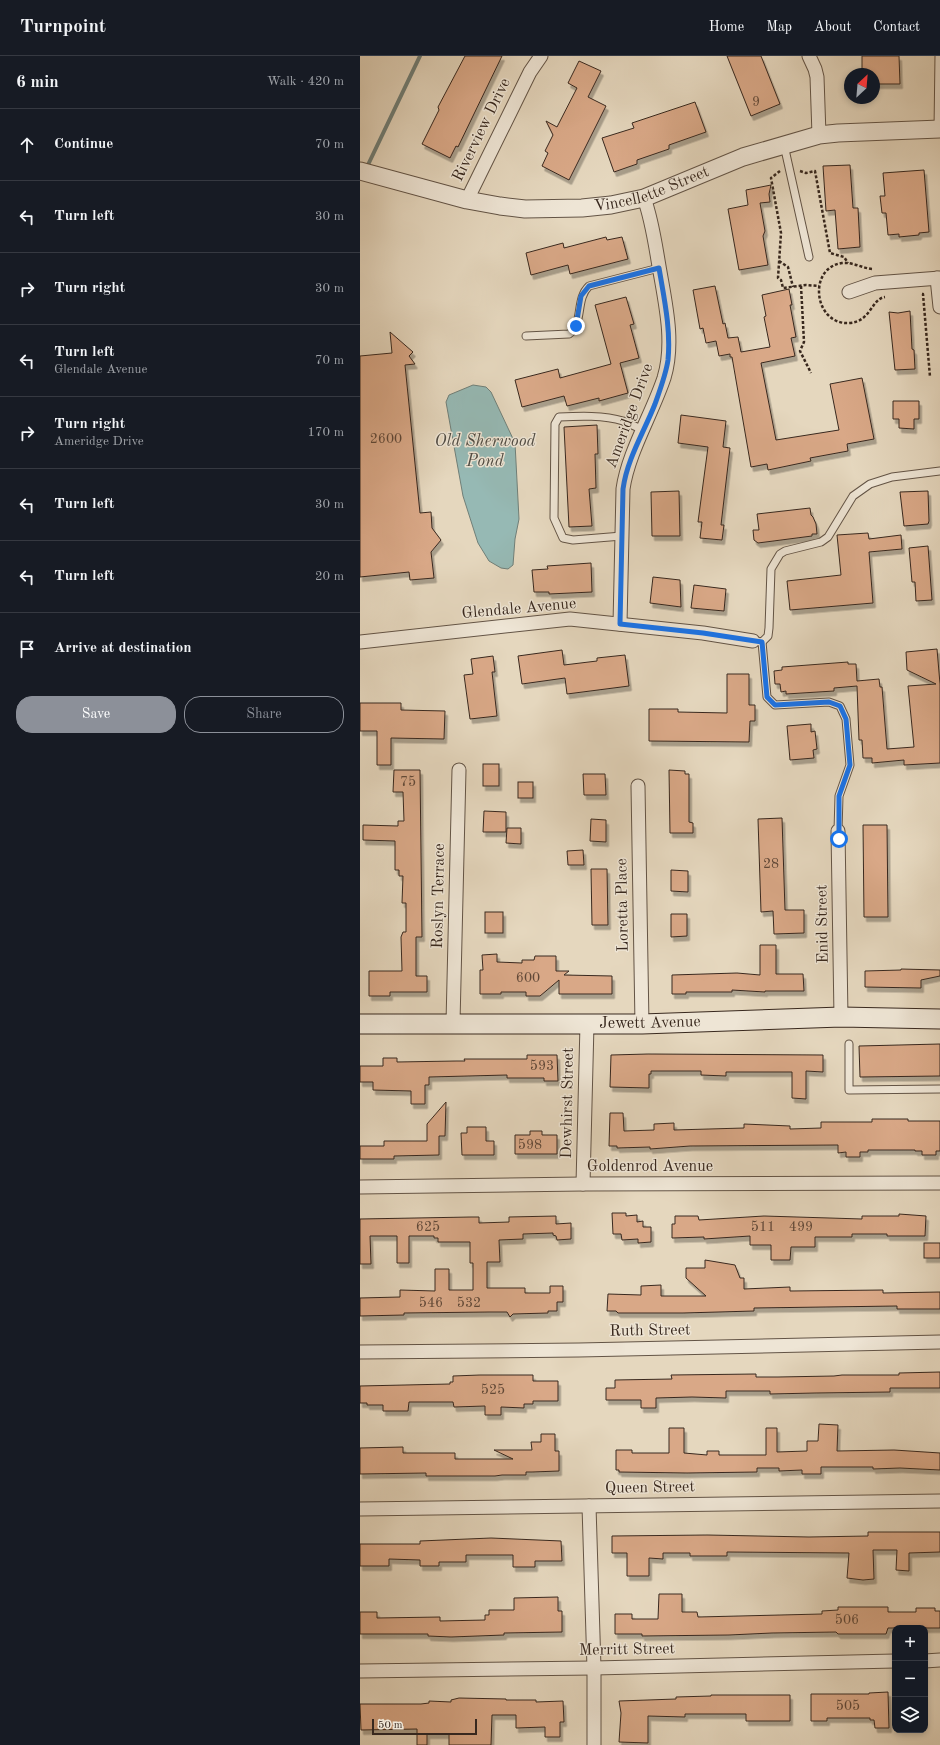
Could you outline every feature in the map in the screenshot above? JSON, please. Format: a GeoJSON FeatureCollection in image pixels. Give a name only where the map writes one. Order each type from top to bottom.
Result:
{"type":"FeatureCollection","features":[{"type":"Feature","properties":{"kind":"main road","name":"Jewett Avenue"},"geometry":{"type":"LineString","coordinates":[[360,1024],[642,1024],[841,1017],[940,1019]]}},
{"type":"Feature","properties":{"kind":"street","name":"Riverview Drive"},"geometry":{"type":"LineString","coordinates":[[467,200],[530,72],[541,56]]}},
{"type":"Feature","properties":{"kind":"street"},"geometry":{"type":"LineString","coordinates":[[809,56],[817,77],[819,135]]}},
{"type":"Feature","properties":{"kind":"street","name":"Vincellette Street"},"geometry":{"type":"LineString","coordinates":[[366,173],[467,200],[500,206],[546,209],[596,207],[644,198],[743,157],[819,135],[939,129]]}},
{"type":"Feature","properties":{"kind":"street","name":"Ameridge Drive"},"geometry":{"type":"LineString","coordinates":[[620,624],[623,489],[625,473],[655,403],[668,360],[666,308],[650,215],[644,198]]}},
{"type":"Feature","properties":{"kind":"street"},"geometry":{"type":"LineString","coordinates":[[849,292],[875,283],[939,278],[940,307]]}},
{"type":"Feature","properties":{"kind":"street","name":"Glendale Avenue"},"geometry":{"type":"LineString","coordinates":[[360,642],[570,619],[703,633],[757,642]]}},
{"type":"Feature","properties":{"kind":"street","name":"Roslyn Terrace"},"geometry":{"type":"LineString","coordinates":[[453,1023],[459,770]]}},
{"type":"Feature","properties":{"kind":"street","name":"Loretta Place"},"geometry":{"type":"LineString","coordinates":[[638,786],[642,1024]]}},
{"type":"Feature","properties":{"kind":"street","name":"Enid Street"},"geometry":{"type":"LineString","coordinates":[[838,831],[841,1017]]}},
{"type":"Feature","properties":{"kind":"street","name":"Dewhirst Street"},"geometry":{"type":"LineString","coordinates":[[583,1184],[587,1024]]}},
{"type":"Feature","properties":{"kind":"street","name":"Goldenrod Avenue"},"geometry":{"type":"LineString","coordinates":[[360,1187],[583,1184],[940,1183]]}},
{"type":"Feature","properties":{"kind":"street","name":"Ruth Street"},"geometry":{"type":"LineString","coordinates":[[360,1352],[594,1350],[940,1342]]}},
{"type":"Feature","properties":{"kind":"street","name":"Queen Street"},"geometry":{"type":"LineString","coordinates":[[360,1509],[940,1501]]}},
{"type":"Feature","properties":{"kind":"street"},"geometry":{"type":"LineString","coordinates":[[589,1506],[594,1668],[594,1745]]}},
{"type":"Feature","properties":{"kind":"street"},"geometry":{"type":"LineString","coordinates":[[928,1661],[940,1660]]}},
{"type":"Feature","properties":{"kind":"street","name":"Merritt Street"},"geometry":{"type":"LineString","coordinates":[[360,1671],[594,1668],[892,1661]]}},
{"type":"Feature","properties":{"kind":"lane"},"geometry":{"type":"LineString","coordinates":[[939,56],[939,129]]}},
{"type":"Feature","properties":{"kind":"lane"},"geometry":{"type":"LineString","coordinates":[[784,145],[809,257]]}},
{"type":"Feature","properties":{"kind":"lane"},"geometry":{"type":"LineString","coordinates":[[526,336],[569,334],[576,326],[581,296],[589,286],[659,268]]}},
{"type":"Feature","properties":{"kind":"lane"},"geometry":{"type":"LineString","coordinates":[[622,536],[573,540],[563,538],[554,518],[555,424],[559,417],[574,416],[623,421],[643,430]]}},
{"type":"Feature","properties":{"kind":"lane"},"geometry":{"type":"LineString","coordinates":[[838,831],[839,796],[850,765],[846,719],[840,706],[829,702],[775,705],[767,697],[757,642],[768,636],[771,568],[780,554],[785,551],[821,542],[828,537],[853,496],[870,484],[892,477],[940,471]]}},
{"type":"Feature","properties":{"kind":"lane"},"geometry":{"type":"LineString","coordinates":[[849,1044],[849,1090],[940,1089]]}},
{"type":"Feature","properties":{"kind":"path"},"geometry":{"type":"LineString","coordinates":[[780,166],[779,173],[771,178],[781,233],[778,278],[781,280],[783,288],[819,286]]}},
{"type":"Feature","properties":{"kind":"path"},"geometry":{"type":"LineString","coordinates":[[797,167],[800,172],[803,173],[815,171],[830,253],[844,258],[848,263]]}},
{"type":"Feature","properties":{"kind":"path"},"geometry":{"type":"LineString","coordinates":[[779,261],[788,267],[793,287]]}},
{"type":"Feature","properties":{"kind":"path"},"geometry":{"type":"LineString","coordinates":[[876,269],[848,263],[838,264],[832,267],[823,276],[819,286],[819,301],[826,313],[836,321],[844,323],[860,320],[871,311],[878,300],[886,297]]}},
{"type":"Feature","properties":{"kind":"path"},"geometry":{"type":"LineString","coordinates":[[801,286],[804,342],[800,351],[810,372]]}},
{"type":"Feature","properties":{"kind":"path"},"geometry":{"type":"LineString","coordinates":[[916,294],[924,294],[930,377]]}},
{"type":"Feature","properties":{"kind":"water","name":"Old Sherwood Pond"},"geometry":{"type":"Polygon","coordinates":[[[473,385],[486,387],[491,392],[515,443],[519,519],[515,539],[513,565],[508,569],[501,568],[489,561],[478,543],[463,496],[446,402],[449,395],[473,385]]]}},
{"type":"Feature","properties":{"kind":"building"},"geometry":{"type":"Polygon","coordinates":[[[465,56],[502,56],[458,147],[456,146],[450,158],[422,144],[439,110],[438,107],[465,56]]]}},
{"type":"Feature","properties":{"kind":"building"},"geometry":{"type":"Polygon","coordinates":[[[727,56],[761,56],[780,104],[751,116],[727,56]]]}},
{"type":"Feature","properties":{"kind":"building"},"geometry":{"type":"Polygon","coordinates":[[[862,56],[899,56],[900,84],[880,84],[880,68],[862,68],[862,56]]]}},
{"type":"Feature","properties":{"kind":"building"},"geometry":{"type":"Polygon","coordinates":[[[579,61],[601,71],[588,97],[606,106],[569,180],[542,166],[548,153],[545,151],[553,135],[546,121],[557,127],[577,88],[568,83],[579,61]]]}},
{"type":"Feature","properties":{"kind":"building"},"geometry":{"type":"Polygon","coordinates":[[[695,102],[706,132],[669,145],[669,149],[637,160],[637,164],[614,172],[602,138],[634,128],[632,123],[695,102]]]}},
{"type":"Feature","properties":{"kind":"building"},"geometry":{"type":"Polygon","coordinates":[[[850,165],[853,208],[858,208],[860,247],[838,249],[835,210],[826,211],[823,166],[850,165]]]}},
{"type":"Feature","properties":{"kind":"building"},"geometry":{"type":"Polygon","coordinates":[[[924,170],[929,232],[919,233],[919,235],[899,237],[899,234],[888,235],[886,213],[882,213],[880,196],[885,196],[883,173],[924,170]]]}},
{"type":"Feature","properties":{"kind":"building"},"geometry":{"type":"Polygon","coordinates":[[[771,185],[769,194],[770,202],[760,203],[765,231],[763,236],[768,265],[739,270],[728,209],[748,205],[746,190],[771,185]]]}},
{"type":"Feature","properties":{"kind":"building"},"geometry":{"type":"Polygon","coordinates":[[[606,237],[607,240],[622,237],[628,259],[570,274],[568,265],[531,275],[526,253],[563,243],[564,248],[606,237]]]}},
{"type":"Feature","properties":{"kind":"building"},"geometry":{"type":"Polygon","coordinates":[[[715,286],[723,324],[725,323],[728,338],[738,337],[741,352],[770,347],[764,317],[766,316],[762,295],[789,289],[792,305],[790,305],[796,337],[791,338],[795,356],[761,363],[776,440],[839,430],[830,384],[862,378],[874,439],[847,444],[848,451],[810,458],[811,461],[768,470],[767,464],[751,467],[732,357],[730,357],[730,354],[719,356],[716,341],[706,343],[703,328],[700,329],[693,290],[715,286]]]}},
{"type":"Feature","properties":{"kind":"building"},"geometry":{"type":"Polygon","coordinates":[[[626,297],[634,324],[630,325],[639,358],[620,363],[628,393],[599,401],[599,398],[567,406],[564,396],[522,407],[515,380],[558,369],[560,378],[611,364],[595,305],[626,297]]]}},
{"type":"Feature","properties":{"kind":"building"},"geometry":{"type":"Polygon","coordinates":[[[910,311],[912,349],[914,350],[915,369],[895,370],[889,312],[898,313],[910,311]]]}},
{"type":"Feature","properties":{"kind":"building"},"geometry":{"type":"Polygon","coordinates":[[[390,332],[413,352],[409,356],[415,364],[405,365],[420,513],[431,512],[432,528],[441,540],[431,552],[434,578],[410,580],[409,572],[360,577],[360,356],[392,353],[390,332]]]}},
{"type":"Feature","properties":{"kind":"building"},"geometry":{"type":"Polygon","coordinates":[[[893,401],[919,401],[919,419],[914,419],[914,429],[899,428],[899,419],[893,419],[893,401]]]}},
{"type":"Feature","properties":{"kind":"building"},"geometry":{"type":"Polygon","coordinates":[[[681,415],[726,421],[723,447],[730,448],[721,525],[724,525],[722,540],[700,538],[702,522],[698,522],[708,447],[678,443],[681,415]]]}},
{"type":"Feature","properties":{"kind":"building"},"geometry":{"type":"Polygon","coordinates":[[[597,425],[598,454],[595,454],[596,488],[589,489],[592,526],[569,527],[564,427],[597,425]]]}},
{"type":"Feature","properties":{"kind":"building"},"geometry":{"type":"Polygon","coordinates":[[[679,491],[680,536],[652,536],[651,492],[679,491]]]}},
{"type":"Feature","properties":{"kind":"building"},"geometry":{"type":"Polygon","coordinates":[[[928,491],[928,524],[904,526],[900,492],[928,491]]]}},
{"type":"Feature","properties":{"kind":"building"},"geometry":{"type":"Polygon","coordinates":[[[810,508],[811,515],[816,524],[817,534],[812,534],[812,536],[758,543],[754,540],[753,530],[759,530],[757,514],[810,508]]]}},
{"type":"Feature","properties":{"kind":"building"},"geometry":{"type":"Polygon","coordinates":[[[868,533],[869,539],[901,535],[902,549],[869,552],[873,603],[790,610],[787,581],[841,575],[837,535],[868,533]]]}},
{"type":"Feature","properties":{"kind":"building"},"geometry":{"type":"Polygon","coordinates":[[[928,546],[932,600],[916,601],[915,582],[912,582],[909,548],[928,546]]]}},
{"type":"Feature","properties":{"kind":"building"},"geometry":{"type":"Polygon","coordinates":[[[591,563],[592,592],[549,594],[549,592],[534,592],[532,570],[548,569],[547,566],[591,563]]]}},
{"type":"Feature","properties":{"kind":"building"},"geometry":{"type":"Polygon","coordinates":[[[653,577],[680,580],[681,607],[650,603],[653,577]]]}},
{"type":"Feature","properties":{"kind":"building"},"geometry":{"type":"Polygon","coordinates":[[[694,585],[726,589],[724,611],[691,608],[694,585]]]}},
{"type":"Feature","properties":{"kind":"building"},"geometry":{"type":"Polygon","coordinates":[[[937,649],[940,684],[940,763],[904,765],[904,760],[872,763],[872,758],[863,758],[862,740],[859,740],[857,686],[834,688],[834,691],[786,694],[786,691],[781,692],[780,684],[775,684],[774,671],[782,670],[782,667],[848,662],[848,664],[856,664],[857,681],[879,679],[880,687],[882,687],[887,749],[914,747],[908,686],[936,684],[907,670],[906,652],[937,649]]]}},
{"type":"Feature","properties":{"kind":"building"},"geometry":{"type":"Polygon","coordinates":[[[562,650],[564,665],[597,661],[597,658],[625,655],[629,686],[567,694],[565,678],[522,684],[518,656],[562,650]]]}},
{"type":"Feature","properties":{"kind":"building"},"geometry":{"type":"Polygon","coordinates":[[[493,656],[495,672],[492,672],[497,716],[470,719],[464,675],[473,674],[471,659],[493,656]]]}},
{"type":"Feature","properties":{"kind":"building"},"geometry":{"type":"Polygon","coordinates":[[[727,674],[749,674],[749,705],[755,705],[755,721],[750,721],[749,742],[649,741],[649,709],[678,709],[678,712],[727,713],[727,674]]]}},
{"type":"Feature","properties":{"kind":"building"},"geometry":{"type":"Polygon","coordinates":[[[360,703],[401,703],[401,710],[445,711],[444,739],[391,738],[391,765],[377,765],[377,731],[360,731],[360,703]]]}},
{"type":"Feature","properties":{"kind":"building"},"geometry":{"type":"Polygon","coordinates":[[[811,724],[811,732],[815,731],[817,749],[813,750],[814,758],[790,760],[787,726],[811,724]]]}},
{"type":"Feature","properties":{"kind":"building"},"geometry":{"type":"Polygon","coordinates":[[[483,764],[499,764],[499,786],[483,786],[483,764]]]}},
{"type":"Feature","properties":{"kind":"building"},"geometry":{"type":"Polygon","coordinates":[[[394,770],[420,770],[422,937],[416,937],[416,976],[427,976],[427,992],[390,992],[390,996],[369,996],[369,971],[402,971],[401,937],[403,932],[406,932],[406,903],[402,903],[403,876],[399,876],[399,870],[395,870],[395,841],[363,840],[363,825],[398,826],[398,821],[404,821],[403,792],[393,792],[394,770]]]}},
{"type":"Feature","properties":{"kind":"building"},"geometry":{"type":"Polygon","coordinates":[[[669,770],[685,771],[685,774],[689,774],[689,822],[693,823],[693,833],[670,833],[669,770]]]}},
{"type":"Feature","properties":{"kind":"building"},"geometry":{"type":"Polygon","coordinates":[[[583,774],[605,774],[606,795],[584,795],[583,774]]]}},
{"type":"Feature","properties":{"kind":"building"},"geometry":{"type":"Polygon","coordinates":[[[518,782],[533,782],[533,798],[518,798],[518,782]]]}},
{"type":"Feature","properties":{"kind":"building"},"geometry":{"type":"Polygon","coordinates":[[[484,811],[506,812],[506,832],[483,832],[484,811]]]}},
{"type":"Feature","properties":{"kind":"building"},"geometry":{"type":"Polygon","coordinates":[[[782,818],[785,910],[804,910],[804,933],[774,934],[773,911],[761,912],[758,819],[782,818]]]}},
{"type":"Feature","properties":{"kind":"building"},"geometry":{"type":"Polygon","coordinates":[[[591,819],[606,820],[606,842],[590,841],[591,819]]]}},
{"type":"Feature","properties":{"kind":"building"},"geometry":{"type":"Polygon","coordinates":[[[863,825],[887,825],[888,917],[864,917],[863,825]]]}},
{"type":"Feature","properties":{"kind":"building"},"geometry":{"type":"Polygon","coordinates":[[[507,828],[521,828],[521,844],[506,843],[507,828]]]}},
{"type":"Feature","properties":{"kind":"building"},"geometry":{"type":"Polygon","coordinates":[[[583,850],[584,865],[568,865],[567,851],[583,850]]]}},
{"type":"Feature","properties":{"kind":"building"},"geometry":{"type":"Polygon","coordinates":[[[591,869],[607,869],[608,925],[592,925],[591,869]]]}},
{"type":"Feature","properties":{"kind":"building"},"geometry":{"type":"Polygon","coordinates":[[[671,870],[688,871],[688,892],[671,891],[671,870]]]}},
{"type":"Feature","properties":{"kind":"building"},"geometry":{"type":"Polygon","coordinates":[[[485,912],[503,912],[503,933],[485,933],[485,912]]]}},
{"type":"Feature","properties":{"kind":"building"},"geometry":{"type":"Polygon","coordinates":[[[671,914],[687,914],[687,936],[671,937],[671,914]]]}},
{"type":"Feature","properties":{"kind":"building"},"geometry":{"type":"Polygon","coordinates":[[[760,945],[776,945],[776,974],[803,974],[804,991],[765,992],[732,990],[732,992],[686,992],[686,994],[672,994],[672,975],[737,973],[760,975],[760,945]]]}},
{"type":"Feature","properties":{"kind":"building"},"geometry":{"type":"Polygon","coordinates":[[[497,954],[497,962],[522,963],[522,960],[534,960],[535,956],[556,956],[556,971],[569,971],[564,975],[612,976],[612,994],[559,994],[559,980],[540,996],[526,996],[526,992],[480,994],[480,970],[483,970],[482,955],[497,954]]]}},
{"type":"Feature","properties":{"kind":"building"},"geometry":{"type":"Polygon","coordinates":[[[901,969],[940,970],[940,976],[921,980],[921,988],[865,987],[865,971],[901,969]]]}},
{"type":"Feature","properties":{"kind":"building"},"geometry":{"type":"Polygon","coordinates":[[[940,1044],[940,1076],[860,1077],[859,1046],[940,1044]]]}},
{"type":"Feature","properties":{"kind":"building"},"geometry":{"type":"Polygon","coordinates":[[[527,1055],[557,1055],[558,1081],[544,1081],[544,1078],[507,1078],[507,1075],[429,1077],[429,1085],[425,1085],[425,1104],[411,1104],[411,1091],[373,1090],[373,1082],[360,1082],[360,1066],[383,1066],[383,1058],[397,1058],[397,1062],[465,1061],[464,1059],[527,1059],[527,1055]]]}},
{"type":"Feature","properties":{"kind":"building"},"geometry":{"type":"Polygon","coordinates":[[[611,1055],[823,1055],[823,1072],[806,1071],[806,1099],[792,1098],[792,1072],[726,1072],[726,1076],[701,1075],[701,1071],[651,1071],[651,1074],[649,1074],[649,1088],[610,1087],[611,1055]]]}},
{"type":"Feature","properties":{"kind":"building"},"geometry":{"type":"Polygon","coordinates":[[[446,1102],[445,1136],[439,1136],[439,1155],[394,1156],[394,1159],[360,1159],[360,1146],[384,1146],[384,1141],[427,1141],[427,1124],[446,1102]]]}},
{"type":"Feature","properties":{"kind":"building"},"geometry":{"type":"Polygon","coordinates":[[[610,1113],[623,1113],[624,1131],[654,1130],[654,1124],[674,1123],[674,1130],[744,1128],[744,1124],[790,1126],[790,1129],[821,1128],[821,1122],[872,1122],[872,1119],[940,1121],[940,1151],[936,1151],[936,1155],[922,1155],[922,1151],[915,1150],[868,1150],[868,1152],[860,1152],[860,1157],[846,1157],[846,1152],[838,1153],[838,1145],[690,1146],[650,1149],[650,1147],[617,1148],[617,1146],[609,1146],[610,1113]]]}},
{"type":"Feature","properties":{"kind":"building"},"geometry":{"type":"Polygon","coordinates":[[[467,1127],[486,1127],[486,1141],[494,1141],[494,1155],[462,1155],[461,1133],[467,1133],[467,1127]]]}},
{"type":"Feature","properties":{"kind":"building"},"geometry":{"type":"Polygon","coordinates":[[[530,1131],[542,1131],[542,1135],[557,1135],[557,1154],[515,1154],[515,1135],[530,1135],[530,1131]]]}},
{"type":"Feature","properties":{"kind":"building"},"geometry":{"type":"Polygon","coordinates":[[[612,1213],[626,1213],[626,1216],[637,1215],[637,1222],[643,1221],[643,1227],[651,1227],[651,1242],[638,1243],[638,1239],[622,1240],[621,1234],[613,1234],[612,1213]]]}},
{"type":"Feature","properties":{"kind":"building"},"geometry":{"type":"Polygon","coordinates":[[[899,1214],[926,1216],[925,1236],[852,1234],[852,1237],[815,1237],[815,1247],[791,1247],[790,1260],[771,1260],[771,1245],[750,1245],[750,1236],[704,1239],[704,1237],[672,1238],[672,1224],[675,1224],[675,1216],[698,1216],[699,1220],[764,1216],[862,1219],[862,1216],[899,1216],[899,1214]]]}},
{"type":"Feature","properties":{"kind":"building"},"geometry":{"type":"Polygon","coordinates":[[[556,1216],[556,1224],[571,1223],[571,1239],[557,1240],[553,1233],[523,1234],[523,1239],[499,1240],[500,1262],[487,1262],[487,1288],[525,1288],[525,1293],[550,1293],[550,1286],[563,1286],[563,1302],[557,1302],[557,1311],[548,1311],[548,1313],[513,1314],[510,1317],[507,1312],[404,1313],[404,1315],[360,1316],[360,1298],[400,1297],[400,1290],[435,1291],[435,1269],[449,1269],[449,1290],[473,1290],[473,1263],[470,1263],[470,1242],[438,1242],[438,1238],[434,1238],[434,1236],[409,1236],[409,1263],[397,1263],[397,1236],[370,1236],[371,1264],[360,1264],[360,1219],[479,1217],[479,1223],[509,1222],[509,1217],[556,1216]]]}},
{"type":"Feature","properties":{"kind":"building"},"geometry":{"type":"Polygon","coordinates":[[[924,1243],[940,1243],[940,1258],[924,1258],[924,1243]]]}},
{"type":"Feature","properties":{"kind":"building"},"geometry":{"type":"Polygon","coordinates":[[[705,1260],[735,1265],[740,1278],[744,1278],[744,1289],[790,1287],[790,1291],[883,1290],[883,1293],[940,1292],[940,1309],[897,1309],[897,1306],[754,1308],[754,1311],[683,1313],[618,1313],[616,1311],[607,1311],[608,1294],[641,1295],[641,1286],[661,1285],[661,1296],[706,1296],[686,1278],[686,1268],[705,1268],[705,1260]]]}},
{"type":"Feature","properties":{"kind":"building"},"geometry":{"type":"Polygon","coordinates":[[[940,1372],[940,1388],[890,1388],[890,1392],[770,1394],[770,1391],[726,1391],[726,1398],[656,1398],[656,1408],[641,1408],[641,1400],[606,1400],[606,1388],[615,1388],[615,1380],[672,1379],[671,1375],[756,1374],[756,1377],[778,1377],[899,1375],[899,1373],[940,1372]]]}},
{"type":"Feature","properties":{"kind":"building"},"geometry":{"type":"Polygon","coordinates":[[[533,1375],[533,1381],[558,1381],[558,1401],[533,1401],[533,1404],[524,1404],[524,1408],[501,1407],[501,1415],[485,1415],[485,1406],[454,1407],[453,1402],[409,1402],[408,1411],[383,1411],[383,1405],[367,1405],[367,1403],[360,1403],[360,1386],[450,1384],[450,1382],[453,1382],[453,1376],[533,1375]]]}},
{"type":"Feature","properties":{"kind":"building"},"geometry":{"type":"Polygon","coordinates":[[[819,1424],[838,1425],[837,1451],[894,1450],[940,1453],[940,1470],[900,1468],[873,1469],[873,1467],[821,1467],[821,1474],[802,1474],[802,1470],[779,1471],[779,1468],[757,1468],[757,1472],[687,1473],[619,1472],[619,1470],[616,1470],[616,1450],[632,1450],[632,1453],[669,1453],[669,1428],[684,1428],[684,1453],[707,1455],[707,1451],[719,1451],[719,1455],[766,1455],[766,1428],[777,1428],[777,1452],[807,1451],[807,1441],[818,1441],[819,1424]]]}},
{"type":"Feature","properties":{"kind":"building"},"geometry":{"type":"Polygon","coordinates":[[[541,1434],[555,1434],[555,1451],[559,1451],[559,1471],[526,1472],[526,1475],[495,1476],[426,1476],[426,1473],[360,1474],[360,1448],[403,1447],[403,1453],[455,1453],[455,1459],[513,1459],[494,1450],[532,1450],[531,1442],[541,1442],[541,1434]]]}},
{"type":"Feature","properties":{"kind":"building"},"geometry":{"type":"Polygon","coordinates":[[[868,1532],[940,1532],[940,1552],[909,1553],[909,1571],[896,1570],[897,1550],[873,1550],[874,1579],[863,1580],[847,1578],[849,1553],[727,1552],[727,1556],[690,1556],[690,1553],[663,1553],[663,1559],[649,1558],[649,1576],[627,1576],[627,1553],[612,1553],[612,1536],[707,1535],[809,1537],[868,1536],[868,1532]]]}},
{"type":"Feature","properties":{"kind":"building"},"geometry":{"type":"Polygon","coordinates":[[[491,1538],[561,1541],[562,1561],[535,1561],[535,1567],[513,1567],[513,1555],[466,1555],[466,1562],[439,1562],[439,1566],[420,1566],[420,1560],[389,1559],[389,1566],[360,1566],[360,1544],[420,1544],[420,1541],[491,1538]]]}},
{"type":"Feature","properties":{"kind":"building"},"geometry":{"type":"Polygon","coordinates":[[[659,1594],[682,1594],[682,1612],[697,1612],[698,1617],[822,1614],[822,1611],[838,1610],[838,1607],[888,1607],[888,1612],[916,1612],[916,1608],[935,1608],[935,1611],[940,1611],[940,1628],[928,1628],[928,1625],[892,1625],[892,1628],[888,1628],[886,1634],[838,1634],[836,1632],[642,1636],[642,1634],[615,1634],[615,1614],[632,1614],[632,1619],[658,1619],[659,1594]]]}},
{"type":"Feature","properties":{"kind":"building"},"geometry":{"type":"Polygon","coordinates":[[[558,1597],[558,1611],[562,1611],[562,1632],[504,1633],[504,1635],[451,1637],[428,1636],[428,1634],[360,1634],[360,1612],[377,1612],[377,1618],[440,1617],[440,1621],[485,1620],[485,1615],[489,1615],[489,1610],[514,1610],[514,1598],[558,1597]]]}},
{"type":"Feature","properties":{"kind":"building"},"geometry":{"type":"Polygon","coordinates":[[[888,1692],[889,1728],[875,1728],[874,1720],[870,1720],[870,1718],[827,1718],[827,1721],[811,1721],[811,1694],[869,1694],[888,1692]]]}},
{"type":"Feature","properties":{"kind":"building"},"geometry":{"type":"Polygon","coordinates":[[[711,1695],[790,1695],[790,1721],[746,1721],[746,1714],[685,1714],[685,1717],[648,1716],[648,1743],[619,1742],[621,1713],[619,1701],[676,1699],[676,1697],[711,1695]]]}},
{"type":"Feature","properties":{"kind":"building"},"geometry":{"type":"Polygon","coordinates":[[[459,1698],[536,1700],[536,1702],[563,1701],[564,1722],[560,1722],[560,1737],[545,1737],[545,1727],[516,1728],[516,1715],[492,1715],[491,1745],[449,1745],[449,1734],[427,1734],[427,1745],[417,1745],[417,1729],[361,1730],[360,1704],[421,1704],[429,1703],[429,1701],[451,1702],[451,1700],[459,1698]]]}},
{"type":"Feature","properties":{"kind":"waterway"},"geometry":{"type":"LineString","coordinates":[[366,169],[420,56]]}},
{"type":"Feature","properties":{"kind":"route"},"geometry":{"type":"LineString","coordinates":[[576,326],[581,296],[584,290],[589,286],[659,268],[666,308],[668,360],[655,403],[625,473],[623,489],[620,624],[703,633],[762,642],[767,697],[775,705],[829,702],[840,706],[846,719],[850,765],[839,796],[839,839]]}}]}
